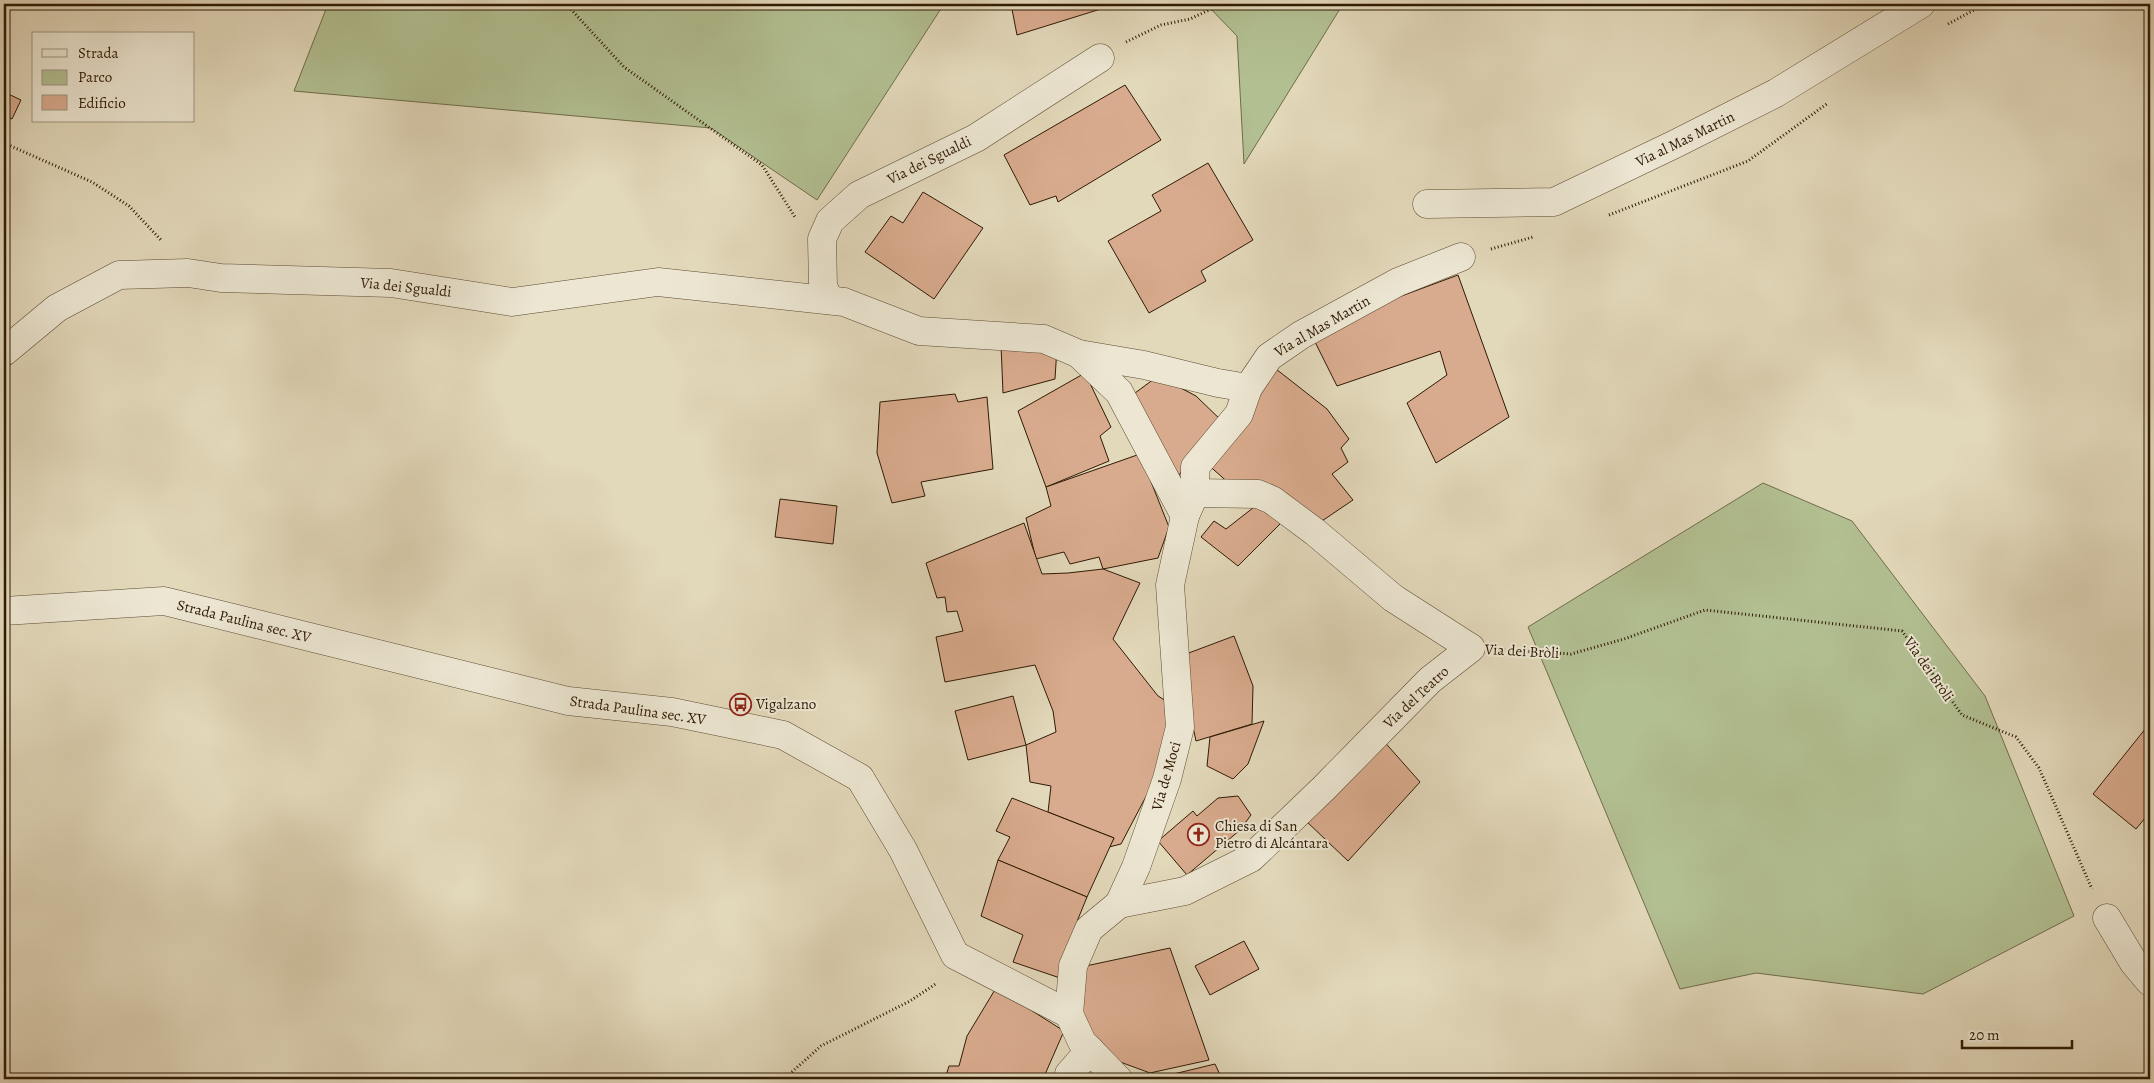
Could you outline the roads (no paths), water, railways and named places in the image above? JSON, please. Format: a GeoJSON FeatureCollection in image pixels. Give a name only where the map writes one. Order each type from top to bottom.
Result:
{"type":"FeatureCollection","features":[{"type":"Feature","properties":{"kind":"street","name":"Via al Mas Martin"},"geometry":{"type":"LineString","coordinates":[[1427,204],[1554,202],[1776,93],[1921,4]]}},
{"type":"Feature","properties":{"kind":"street","name":"Via dei Sgualdi"},"geometry":{"type":"LineString","coordinates":[[829,300],[823,286],[822,239],[830,221],[859,195],[976,138],[1100,58]]}},
{"type":"Feature","properties":{"kind":"street","name":"Via al Mas Martin"},"geometry":{"type":"LineString","coordinates":[[1190,504],[1195,467],[1239,414],[1248,388],[1269,357],[1301,335],[1398,282],[1462,257]]}},
{"type":"Feature","properties":{"kind":"street","name":"Via dei Sgualdi"},"geometry":{"type":"LineString","coordinates":[[4,352],[57,308],[119,275],[188,273],[221,278],[392,283],[512,302],[658,282],[844,302],[919,331],[1044,339],[1079,354],[1144,365],[1218,383],[1248,388]]}},
{"type":"Feature","properties":{"kind":"street","name":"Via dei Sgualdi"},"geometry":{"type":"LineString","coordinates":[[1079,354],[1119,392],[1190,504]]}},
{"type":"Feature","properties":{"kind":"street","name":"Via del Teatro"},"geometry":{"type":"LineString","coordinates":[[1119,904],[1185,891],[1251,858],[1324,788],[1430,680],[1471,648],[1392,598],[1316,532],[1272,500],[1258,494],[1190,504]]}},
{"type":"Feature","properties":{"kind":"street","name":"Via de Moci"},"geometry":{"type":"LineString","coordinates":[[1069,1014],[1073,966],[1089,929],[1119,904],[1136,866],[1167,779],[1180,727],[1170,585],[1190,504]]}},
{"type":"Feature","properties":{"kind":"street","name":"Strada Paulina sec. XV"},"geometry":{"type":"LineString","coordinates":[[4,611],[164,601],[568,702],[672,712],[783,736],[860,778],[903,850],[955,955],[1069,1014]]}},
{"type":"Feature","properties":{"kind":"street"},"geometry":{"type":"LineString","coordinates":[[2107,918],[2134,963],[2150,982]]}},
{"type":"Feature","properties":{"kind":"street"},"geometry":{"type":"LineString","coordinates":[[1069,1014],[1082,1042],[1118,1079]]}},
{"type":"Feature","properties":{"kind":"street"},"geometry":{"type":"LineString","coordinates":[[1068,1079],[1069,1074],[1090,1050]]}},
{"type":"Feature","properties":{"kind":"place","name":"Vigalzano"},"geometry":{"type":"Point","coordinates":[740,704]}},
{"type":"Feature","properties":{"kind":"place","name":"Chiesa di San Pietro di Alcántara"},"geometry":{"type":"Point","coordinates":[1199,835]}}]}
